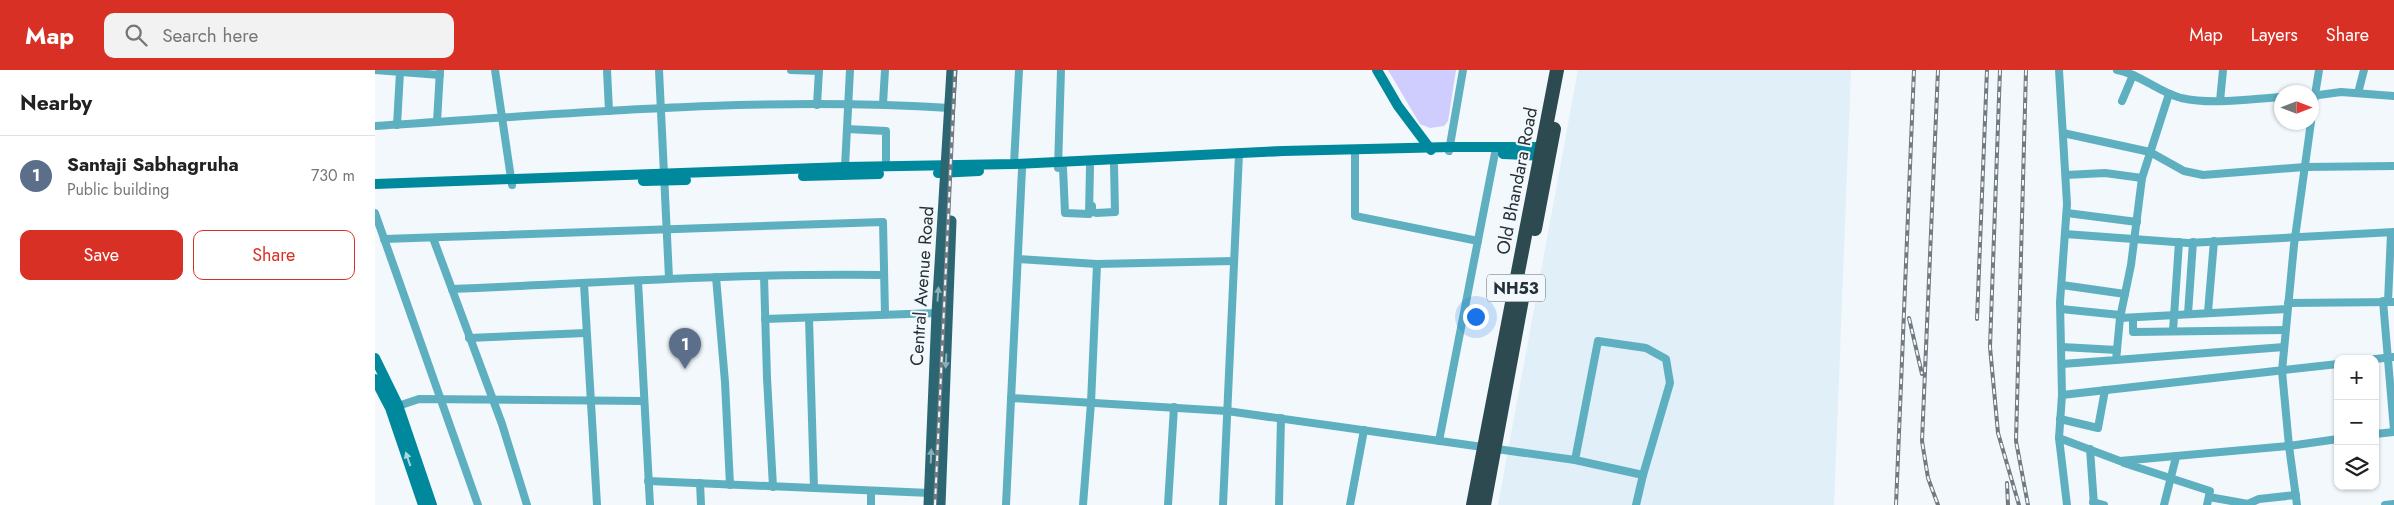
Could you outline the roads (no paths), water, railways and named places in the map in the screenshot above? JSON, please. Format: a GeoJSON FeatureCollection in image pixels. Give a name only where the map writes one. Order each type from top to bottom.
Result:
{"type":"FeatureCollection","features":[{"type":"Feature","properties":{"kind":"highway","name":"Old Bhandara Road"},"geometry":{"type":"LineString","coordinates":[[1473,505],[1488,447],[1519,295],[1545,152],[1557,70]]}},
{"type":"Feature","properties":{"kind":"highway","name":"NH53"},"geometry":{"type":"LineString","coordinates":[[1545,152],[1566,70]]}},
{"type":"Feature","properties":{"kind":"highway","name":"NH53"},"geometry":{"type":"LineString","coordinates":[[1484,505],[1488,447]]}},
{"type":"Feature","properties":{"kind":"main road","name":"Central Avenue Road"},"geometry":{"type":"LineString","coordinates":[[929,499],[937,313],[951,169],[950,108],[952,70]]}},
{"type":"Feature","properties":{"kind":"main road"},"geometry":{"type":"LineString","coordinates":[[940,505],[951,169],[959,70]]}},
{"type":"Feature","properties":{"kind":"main road"},"geometry":{"type":"LineString","coordinates":[[1377,70],[1398,106],[1431,149]]}},
{"type":"Feature","properties":{"kind":"main road"},"geometry":{"type":"LineString","coordinates":[[1060,166],[1431,149],[1545,152]]}},
{"type":"Feature","properties":{"kind":"main road"},"geometry":{"type":"LineString","coordinates":[[375,184],[1092,166],[1239,157],[1355,155],[1431,149]]}},
{"type":"Feature","properties":{"kind":"main road"},"geometry":{"type":"LineString","coordinates":[[1449,149],[1495,154],[1545,152]]}},
{"type":"Feature","properties":{"kind":"main road"},"geometry":{"type":"LineString","coordinates":[[664,177],[845,167],[951,169]]}},
{"type":"Feature","properties":{"kind":"main road"},"geometry":{"type":"LineString","coordinates":[[375,188],[512,181]]}},
{"type":"Feature","properties":{"kind":"main road"},"geometry":{"type":"LineString","coordinates":[[375,358],[432,505]]}},
{"type":"Feature","properties":{"kind":"main road"},"geometry":{"type":"LineString","coordinates":[[375,379],[394,407],[423,505]]}},
{"type":"Feature","properties":{"kind":"street"},"geometry":{"type":"LineString","coordinates":[[375,70],[440,73],[437,122]]}},
{"type":"Feature","properties":{"kind":"street"},"geometry":{"type":"LineString","coordinates":[[495,70],[512,181]]}},
{"type":"Feature","properties":{"kind":"street"},"geometry":{"type":"LineString","coordinates":[[607,70],[609,111]]}},
{"type":"Feature","properties":{"kind":"street"},"geometry":{"type":"LineString","coordinates":[[659,70],[669,278]]}},
{"type":"Feature","properties":{"kind":"street"},"geometry":{"type":"LineString","coordinates":[[792,70],[819,71],[817,105]]}},
{"type":"Feature","properties":{"kind":"street"},"geometry":{"type":"LineString","coordinates":[[845,167],[850,70]]}},
{"type":"Feature","properties":{"kind":"street"},"geometry":{"type":"LineString","coordinates":[[883,104],[885,70]]}},
{"type":"Feature","properties":{"kind":"street"},"geometry":{"type":"LineString","coordinates":[[1006,505],[1018,259],[1019,70]]}},
{"type":"Feature","properties":{"kind":"street"},"geometry":{"type":"LineString","coordinates":[[1061,70],[1060,166],[1065,212],[1089,214],[1092,166]]}},
{"type":"Feature","properties":{"kind":"street"},"geometry":{"type":"LineString","coordinates":[[1449,149],[1463,70]]}},
{"type":"Feature","properties":{"kind":"street"},"geometry":{"type":"LineString","coordinates":[[2059,70],[2067,213],[2061,309],[2062,395],[2059,438],[2067,505]]}},
{"type":"Feature","properties":{"kind":"street"},"geometry":{"type":"LineString","coordinates":[[2117,70],[2130,72],[2156,89],[2181,98],[2219,101],[2274,97]]}},
{"type":"Feature","properties":{"kind":"street"},"geometry":{"type":"LineString","coordinates":[[2219,101],[2223,70]]}},
{"type":"Feature","properties":{"kind":"street"},"geometry":{"type":"LineString","coordinates":[[2316,85],[2319,70]]}},
{"type":"Feature","properties":{"kind":"street"},"geometry":{"type":"LineString","coordinates":[[2358,93],[2365,70]]}},
{"type":"Feature","properties":{"kind":"street"},"geometry":{"type":"LineString","coordinates":[[397,125],[400,72]]}},
{"type":"Feature","properties":{"kind":"street"},"geometry":{"type":"LineString","coordinates":[[2123,101],[2130,72]]}},
{"type":"Feature","properties":{"kind":"street"},"geometry":{"type":"LineString","coordinates":[[2319,95],[2341,92],[2394,96]]}},
{"type":"Feature","properties":{"kind":"street"},"geometry":{"type":"LineString","coordinates":[[2116,360],[2120,317],[2137,222],[2142,178],[2169,94]]}},
{"type":"Feature","properties":{"kind":"street"},"geometry":{"type":"LineString","coordinates":[[375,126],[661,108],[883,104],[950,108]]}},
{"type":"Feature","properties":{"kind":"street"},"geometry":{"type":"LineString","coordinates":[[847,129],[886,131],[886,168]]}},
{"type":"Feature","properties":{"kind":"street"},"geometry":{"type":"LineString","coordinates":[[2297,505],[2282,371],[2285,330],[2310,130]]}},
{"type":"Feature","properties":{"kind":"street"},"geometry":{"type":"LineString","coordinates":[[2063,133],[2150,152],[2184,171],[2203,175],[2305,167],[2394,166]]}},
{"type":"Feature","properties":{"kind":"street"},"geometry":{"type":"LineString","coordinates":[[1439,441],[1495,154]]}},
{"type":"Feature","properties":{"kind":"street"},"geometry":{"type":"LineString","coordinates":[[1355,155],[1355,216],[1478,241]]}},
{"type":"Feature","properties":{"kind":"street"},"geometry":{"type":"LineString","coordinates":[[1223,505],[1239,157]]}},
{"type":"Feature","properties":{"kind":"street"},"geometry":{"type":"LineString","coordinates":[[1092,166],[1092,211],[1113,213],[1115,210],[1114,165]]}},
{"type":"Feature","properties":{"kind":"street"},"geometry":{"type":"LineString","coordinates":[[2066,175],[2105,173],[2142,178]]}},
{"type":"Feature","properties":{"kind":"street"},"geometry":{"type":"LineString","coordinates":[[375,213],[478,505]]}},
{"type":"Feature","properties":{"kind":"street"},"geometry":{"type":"LineString","coordinates":[[2067,213],[2137,222]]}},
{"type":"Feature","properties":{"kind":"street"},"geometry":{"type":"LineString","coordinates":[[384,239],[883,222],[885,314]]}},
{"type":"Feature","properties":{"kind":"street"},"geometry":{"type":"LineString","coordinates":[[2065,234],[2134,240],[2193,242],[2392,232],[2388,302],[2394,431],[2379,433]]}},
{"type":"Feature","properties":{"kind":"street"},"geometry":{"type":"LineString","coordinates":[[433,238],[493,400],[527,505]]}},
{"type":"Feature","properties":{"kind":"street"},"geometry":{"type":"LineString","coordinates":[[2208,312],[2213,241]]}},
{"type":"Feature","properties":{"kind":"street"},"geometry":{"type":"LineString","coordinates":[[2173,331],[2179,242]]}},
{"type":"Feature","properties":{"kind":"street"},"geometry":{"type":"LineString","coordinates":[[2188,314],[2193,242]]}},
{"type":"Feature","properties":{"kind":"street"},"geometry":{"type":"LineString","coordinates":[[1018,259],[1097,264],[1234,261]]}},
{"type":"Feature","properties":{"kind":"street"},"geometry":{"type":"LineString","coordinates":[[1083,505],[1091,402],[1097,264]]}},
{"type":"Feature","properties":{"kind":"street"},"geometry":{"type":"LineString","coordinates":[[452,289],[584,284],[669,278],[884,275]]}},
{"type":"Feature","properties":{"kind":"street"},"geometry":{"type":"LineString","coordinates":[[764,276],[773,487]]}},
{"type":"Feature","properties":{"kind":"street"},"geometry":{"type":"LineString","coordinates":[[716,277],[725,382],[730,485]]}},
{"type":"Feature","properties":{"kind":"street"},"geometry":{"type":"LineString","coordinates":[[638,281],[649,505]]}},
{"type":"Feature","properties":{"kind":"street"},"geometry":{"type":"LineString","coordinates":[[584,284],[597,505]]}},
{"type":"Feature","properties":{"kind":"street"},"geometry":{"type":"LineString","coordinates":[[2062,285],[2125,294]]}},
{"type":"Feature","properties":{"kind":"street"},"geometry":{"type":"LineString","coordinates":[[2061,309],[2133,318],[2288,306],[2388,302]]}},
{"type":"Feature","properties":{"kind":"street"},"geometry":{"type":"LineString","coordinates":[[765,319],[937,313]]}},
{"type":"Feature","properties":{"kind":"street"},"geometry":{"type":"LineString","coordinates":[[809,318],[814,488]]}},
{"type":"Feature","properties":{"kind":"street"},"geometry":{"type":"LineString","coordinates":[[2133,318],[2133,332],[2285,330]]}},
{"type":"Feature","properties":{"kind":"street"},"geometry":{"type":"LineString","coordinates":[[469,338],[586,333]]}},
{"type":"Feature","properties":{"kind":"street"},"geometry":{"type":"LineString","coordinates":[[1575,460],[1598,341],[1646,348],[1666,359],[1670,383],[1636,505]]}},
{"type":"Feature","properties":{"kind":"street"},"geometry":{"type":"LineString","coordinates":[[2062,346],[2117,350]]}},
{"type":"Feature","properties":{"kind":"street"},"geometry":{"type":"LineString","coordinates":[[2062,364],[2284,347]]}},
{"type":"Feature","properties":{"kind":"street"},"geometry":{"type":"LineString","coordinates":[[2062,395],[2334,364]]}},
{"type":"Feature","properties":{"kind":"street"},"geometry":{"type":"LineString","coordinates":[[2060,419],[2098,428],[2105,390]]}},
{"type":"Feature","properties":{"kind":"street"},"geometry":{"type":"LineString","coordinates":[[1011,398],[1227,410],[1575,460],[1643,475]]}},
{"type":"Feature","properties":{"kind":"street"},"geometry":{"type":"LineString","coordinates":[[394,407],[419,399],[644,401]]}},
{"type":"Feature","properties":{"kind":"street"},"geometry":{"type":"LineString","coordinates":[[1167,505],[1174,407]]}},
{"type":"Feature","properties":{"kind":"street"},"geometry":{"type":"LineString","coordinates":[[1279,505],[1281,418]]}},
{"type":"Feature","properties":{"kind":"street"},"geometry":{"type":"LineString","coordinates":[[1351,505],[1364,430]]}},
{"type":"Feature","properties":{"kind":"street"},"geometry":{"type":"LineString","coordinates":[[2059,438],[2171,479],[2210,491],[2208,501],[2248,504],[2259,499],[2296,495]]}},
{"type":"Feature","properties":{"kind":"street"},"geometry":{"type":"LineString","coordinates":[[2120,461],[2289,446],[2334,440]]}},
{"type":"Feature","properties":{"kind":"street"},"geometry":{"type":"LineString","coordinates":[[2090,449],[2093,504],[2103,505]]}},
{"type":"Feature","properties":{"kind":"street"},"geometry":{"type":"LineString","coordinates":[[2164,505],[2176,457]]}},
{"type":"Feature","properties":{"kind":"street"},"geometry":{"type":"LineString","coordinates":[[648,481],[871,490],[929,499]]}},
{"type":"Feature","properties":{"kind":"street"},"geometry":{"type":"LineString","coordinates":[[700,484],[701,505]]}},
{"type":"Feature","properties":{"kind":"street"},"geometry":{"type":"LineString","coordinates":[[871,490],[871,505]]}},
{"type":"Feature","properties":{"kind":"street"},"geometry":{"type":"LineString","coordinates":[[2385,505],[2394,504]]}},
{"type":"Feature","properties":{"kind":"railway"},"geometry":{"type":"LineString","coordinates":[[935,505],[955,70]]}},
{"type":"Feature","properties":{"kind":"railway"},"geometry":{"type":"LineString","coordinates":[[1896,505],[1914,70]]}},
{"type":"Feature","properties":{"kind":"railway"},"geometry":{"type":"LineString","coordinates":[[1938,70],[1922,441],[1928,478],[1938,505]]}},
{"type":"Feature","properties":{"kind":"railway"},"geometry":{"type":"LineString","coordinates":[[1977,319],[1987,70]]}},
{"type":"Feature","properties":{"kind":"railway"},"geometry":{"type":"LineString","coordinates":[[2000,70],[1990,347],[1998,433],[2019,505]]}},
{"type":"Feature","properties":{"kind":"railway"},"geometry":{"type":"LineString","coordinates":[[2026,70],[2016,441],[2028,505]]}},
{"type":"Feature","properties":{"kind":"railway"},"geometry":{"type":"LineString","coordinates":[[1909,318],[1922,374]]}},
{"type":"Feature","properties":{"kind":"railway"},"geometry":{"type":"LineString","coordinates":[[2007,483],[2008,505]]}},
{"type":"Feature","properties":{"kind":"place","name":"Santaji Sabhagruha"},"geometry":{"type":"Point","coordinates":[685,369]}}]}
